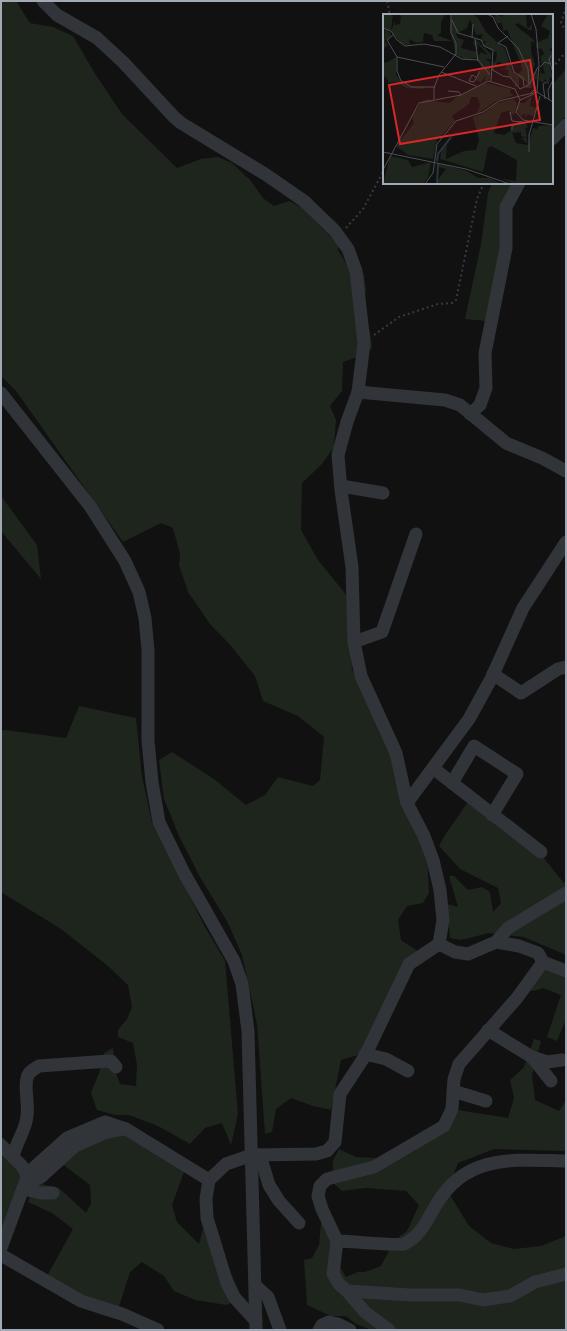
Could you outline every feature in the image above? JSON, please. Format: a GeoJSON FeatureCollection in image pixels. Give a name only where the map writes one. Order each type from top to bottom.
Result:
{"type":"FeatureCollection","features":[{"type":"Feature","properties":{"kind":"street"},"geometry":{"type":"LineString","coordinates":[[43,1],[57,15],[97,38],[123,62],[181,123],[265,174],[304,201],[335,231],[348,249],[356,271],[364,343],[358,392],[346,422],[338,455],[352,567],[354,642],[361,676],[396,753],[407,803],[424,836],[433,860],[440,890],[443,920],[439,944],[409,964],[365,1054],[340,1094],[335,1142],[327,1151],[316,1154],[256,1155],[226,1164],[209,1180],[206,1199],[207,1218],[226,1283],[234,1297],[256,1326]]}},
{"type":"Feature","properties":{"kind":"street"},"geometry":{"type":"LineString","coordinates":[[553,138],[566,125]]}},
{"type":"Feature","properties":{"kind":"street"},"geometry":{"type":"LineString","coordinates":[[470,414],[480,405],[486,388],[485,352],[506,248],[506,207],[518,184]]}},
{"type":"Feature","properties":{"kind":"street"},"geometry":{"type":"LineString","coordinates":[[358,392],[445,400],[460,405],[506,443],[542,458],[566,472]]}},
{"type":"Feature","properties":{"kind":"street"},"geometry":{"type":"LineString","coordinates":[[1,393],[90,506],[125,561],[139,592],[145,618],[148,650],[148,741],[152,782],[159,822],[184,873],[234,961],[242,984],[248,1031],[256,1155],[256,1326]]}},
{"type":"Feature","properties":{"kind":"street"},"geometry":{"type":"LineString","coordinates":[[341,486],[383,493]]}},
{"type":"Feature","properties":{"kind":"street"},"geometry":{"type":"LineString","coordinates":[[354,642],[382,632],[416,534]]}},
{"type":"Feature","properties":{"kind":"street"},"geometry":{"type":"LineString","coordinates":[[407,803],[469,720],[493,674],[523,608],[566,542]]}},
{"type":"Feature","properties":{"kind":"street"},"geometry":{"type":"LineString","coordinates":[[493,674],[521,693],[558,669],[566,666]]}},
{"type":"Feature","properties":{"kind":"street"},"geometry":{"type":"LineString","coordinates":[[452,783],[474,746],[517,774],[492,815]]}},
{"type":"Feature","properties":{"kind":"street"},"geometry":{"type":"LineString","coordinates":[[434,768],[541,852]]}},
{"type":"Feature","properties":{"kind":"street"},"geometry":{"type":"LineString","coordinates":[[439,944],[455,952],[468,954],[496,942],[508,928],[566,893]]}},
{"type":"Feature","properties":{"kind":"street"},"geometry":{"type":"LineString","coordinates":[[496,942],[519,946],[538,953],[543,962],[566,971]]}},
{"type":"Feature","properties":{"kind":"street"},"geometry":{"type":"LineString","coordinates":[[389,1330],[365,1312],[339,1284],[334,1274],[337,1241],[322,1209],[318,1196],[320,1186],[327,1179],[374,1167],[444,1126],[452,1109],[454,1079],[459,1064],[517,998],[543,962]]}},
{"type":"Feature","properties":{"kind":"street"},"geometry":{"type":"LineString","coordinates":[[488,1030],[532,1057],[547,1062],[562,1060]]}},
{"type":"Feature","properties":{"kind":"street"},"geometry":{"type":"LineString","coordinates":[[365,1054],[386,1059],[408,1072]]}},
{"type":"Feature","properties":{"kind":"street"},"geometry":{"type":"LineString","coordinates":[[532,1057],[551,1081]]}},
{"type":"Feature","properties":{"kind":"street"},"geometry":{"type":"LineString","coordinates":[[13,1156],[24,1130],[27,1116],[27,1078],[31,1070],[39,1066],[109,1061],[111,1061],[116,1067]]}},
{"type":"Feature","properties":{"kind":"street"},"geometry":{"type":"LineString","coordinates":[[453,1091],[486,1101]]}},
{"type":"Feature","properties":{"kind":"street"},"geometry":{"type":"LineString","coordinates":[[1,1248],[29,1172],[67,1138],[105,1122],[126,1129],[209,1180]]}},
{"type":"Feature","properties":{"kind":"street"},"geometry":{"type":"LineString","coordinates":[[1,1145],[22,1166],[25,1184]]}},
{"type":"Feature","properties":{"kind":"street"},"geometry":{"type":"LineString","coordinates":[[256,1155],[269,1185],[280,1201],[299,1223]]}},
{"type":"Feature","properties":{"kind":"street"},"geometry":{"type":"LineString","coordinates":[[337,1241],[402,1244],[413,1239],[422,1230],[442,1195],[457,1178],[477,1168],[506,1160],[566,1161]]}},
{"type":"Feature","properties":{"kind":"street"},"geometry":{"type":"LineString","coordinates":[[25,1184],[41,1193],[53,1193]]}},
{"type":"Feature","properties":{"kind":"street"},"geometry":{"type":"LineString","coordinates":[[1,1255],[81,1301],[122,1314],[137,1326],[158,1330]]}},
{"type":"Feature","properties":{"kind":"street"},"geometry":{"type":"LineString","coordinates":[[347,1291],[410,1295],[460,1294],[483,1300],[510,1296],[535,1282],[566,1274]]}},
{"type":"Feature","properties":{"kind":"street"},"geometry":{"type":"LineString","coordinates":[[256,1286],[268,1297],[280,1330]]}},
{"type":"Feature","properties":{"kind":"street"},"geometry":{"type":"LineString","coordinates":[[319,1330],[322,1325],[329,1322],[338,1324],[350,1330]]}},
{"type":"Feature","properties":{"kind":"path"},"geometry":{"type":"LineString","coordinates":[[387,1],[390,14]]}},
{"type":"Feature","properties":{"kind":"path"},"geometry":{"type":"LineString","coordinates":[[566,7],[561,23],[566,31]]}},
{"type":"Feature","properties":{"kind":"path"},"geometry":{"type":"LineString","coordinates":[[553,67],[566,52]]}},
{"type":"Feature","properties":{"kind":"path"},"geometry":{"type":"LineString","coordinates":[[339,237],[363,209],[383,172]]}},
{"type":"Feature","properties":{"kind":"path"},"geometry":{"type":"LineString","coordinates":[[364,343],[399,317],[438,304],[452,303],[456,300],[477,199],[484,184]]}},
{"type":"Feature","properties":{"kind":"shaded area"},"geometry":{"type":"Polygon","coordinates":[[[1,1],[16,1],[30,23],[53,27],[73,36],[94,72],[122,114],[177,168],[201,159],[218,157],[232,163],[251,181],[263,198],[274,206],[289,201],[301,207],[339,245],[338,250],[347,265],[364,274],[366,290],[362,313],[370,331],[372,348],[363,355],[343,362],[342,391],[330,406],[336,420],[334,447],[322,464],[302,483],[301,530],[318,560],[348,597],[352,670],[382,720],[427,851],[429,893],[423,903],[407,906],[398,920],[401,940],[419,952],[368,1052],[341,1060],[331,1110],[313,1106],[291,1098],[276,1109],[272,1132],[265,1134],[257,1024],[242,955],[228,923],[200,877],[179,836],[164,799],[159,760],[172,752],[214,779],[246,805],[265,795],[278,777],[313,786],[320,780],[324,737],[298,716],[263,701],[255,676],[231,646],[210,624],[188,592],[179,565],[180,554],[173,528],[161,523],[123,542],[16,391],[1,376],[1,1]]]}},
{"type":"Feature","properties":{"kind":"shaded area"},"geometry":{"type":"Polygon","coordinates":[[[566,69],[566,116],[553,128],[553,84],[566,69]]]}},
{"type":"Feature","properties":{"kind":"shaded area"},"geometry":{"type":"Polygon","coordinates":[[[492,184],[515,184],[486,321],[465,319],[481,244],[488,193],[492,184]]]}},
{"type":"Feature","properties":{"kind":"shaded area"},"geometry":{"type":"Polygon","coordinates":[[[1,496],[37,545],[41,579],[1,531],[1,496]]]}},
{"type":"Feature","properties":{"kind":"shaded area"},"geometry":{"type":"Polygon","coordinates":[[[79,706],[136,718],[142,777],[152,822],[205,927],[225,961],[238,1114],[231,1145],[222,1123],[205,1128],[190,1144],[158,1126],[129,1115],[115,1115],[97,1110],[91,1093],[99,1073],[104,1053],[113,1048],[115,1070],[120,1084],[136,1086],[137,1065],[133,1043],[118,1037],[118,1030],[127,1019],[132,1007],[128,985],[108,966],[61,929],[1,892],[1,731],[5,730],[66,738],[79,706]]]}},
{"type":"Feature","properties":{"kind":"shaded area"},"geometry":{"type":"Polygon","coordinates":[[[472,796],[542,856],[564,883],[566,882],[566,955],[524,937],[489,933],[461,940],[450,938],[447,904],[458,907],[449,876],[454,876],[468,890],[482,887],[490,892],[493,912],[501,903],[498,888],[460,869],[439,846],[472,796]]]}},
{"type":"Feature","properties":{"kind":"shaded area"},"geometry":{"type":"Polygon","coordinates":[[[552,962],[566,967],[566,1019],[557,1041],[547,1037],[561,995],[543,988],[534,991],[524,990],[552,962]]]}},
{"type":"Feature","properties":{"kind":"shaded area"},"geometry":{"type":"Polygon","coordinates":[[[534,1039],[541,1041],[532,1075],[535,1100],[559,1111],[566,1100],[566,1151],[494,1149],[458,1163],[447,1190],[469,1226],[491,1243],[514,1249],[541,1246],[566,1236],[566,1330],[372,1330],[356,1324],[346,1316],[331,1316],[307,1305],[304,1260],[312,1258],[319,1245],[321,1223],[326,1223],[337,1261],[346,1277],[381,1266],[391,1247],[400,1236],[407,1231],[419,1205],[406,1191],[366,1188],[342,1191],[332,1182],[333,1161],[339,1149],[356,1157],[393,1159],[415,1151],[421,1138],[458,1110],[508,1118],[514,1098],[510,1080],[524,1067],[534,1039]]]}},
{"type":"Feature","properties":{"kind":"shaded area"},"geometry":{"type":"Polygon","coordinates":[[[138,1130],[165,1145],[187,1164],[172,1205],[177,1222],[199,1244],[203,1229],[220,1248],[242,1298],[226,1305],[195,1300],[174,1291],[164,1276],[142,1262],[130,1272],[115,1319],[99,1314],[73,1301],[47,1276],[73,1229],[52,1213],[28,1202],[36,1183],[59,1188],[86,1213],[91,1204],[90,1185],[61,1163],[97,1132],[138,1130]]]}},
{"type":"Feature","properties":{"kind":"shaded area"},"geometry":{"type":"Polygon","coordinates":[[[1,1135],[18,1158],[25,1181],[1,1238],[1,1135]]]}}]}
